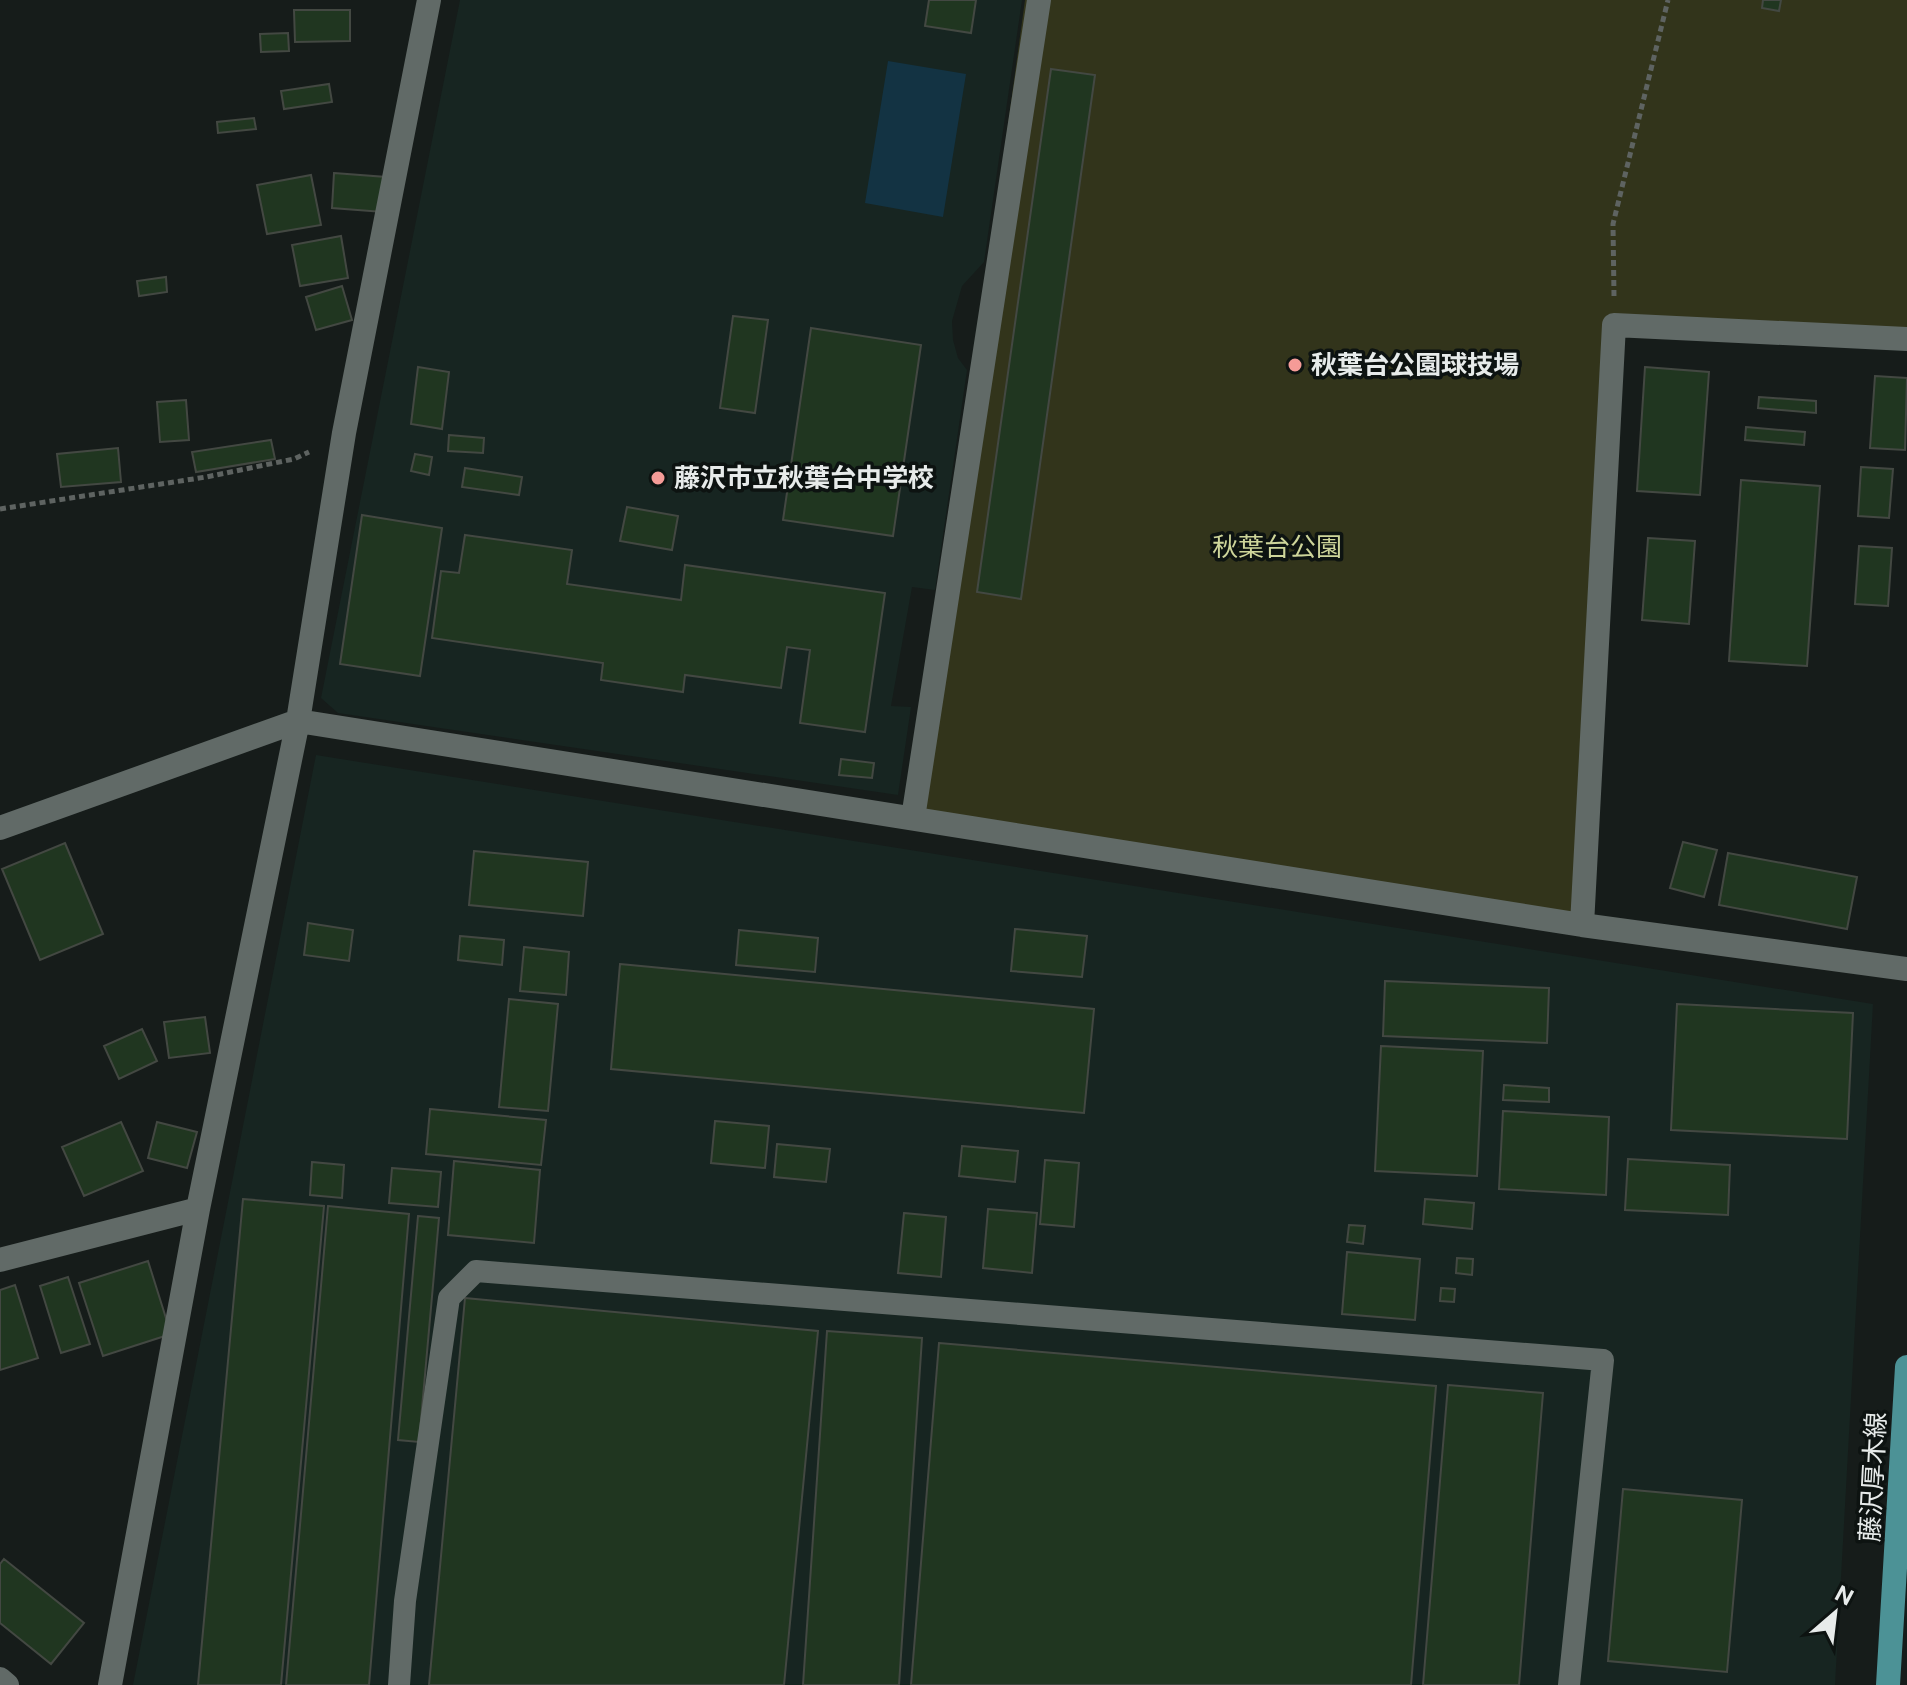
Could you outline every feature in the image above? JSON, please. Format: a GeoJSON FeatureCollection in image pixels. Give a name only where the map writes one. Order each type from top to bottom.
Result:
{"type":"FeatureCollection","features":[{"type":"Feature","properties":{"kind":"main road","name":"藤沢厚木線"},"geometry":{"type":"LineString","coordinates":[[1888,1685],[1907,1367]]}},
{"type":"Feature","properties":{"kind":"street"},"geometry":{"type":"LineString","coordinates":[[110,1685],[198,1209],[298,721],[344,433],[429,0]]}},
{"type":"Feature","properties":{"kind":"street"},"geometry":{"type":"LineString","coordinates":[[913,818],[1039,0]]}},
{"type":"Feature","properties":{"kind":"street"},"geometry":{"type":"LineString","coordinates":[[1582,925],[1614,325],[1907,339]]}},
{"type":"Feature","properties":{"kind":"street"},"geometry":{"type":"LineString","coordinates":[[0,828],[298,721],[1582,925],[1907,969]]}},
{"type":"Feature","properties":{"kind":"street"},"geometry":{"type":"LineString","coordinates":[[0,1260],[198,1209]]}},
{"type":"Feature","properties":{"kind":"street"},"geometry":{"type":"LineString","coordinates":[[0,1679],[7,1685]]}},
{"type":"Feature","properties":{"kind":"lane"},"geometry":{"type":"LineString","coordinates":[[399,1685],[405,1601],[449,1298],[476,1271],[1603,1360],[1569,1685]]}},
{"type":"Feature","properties":{"kind":"path"},"geometry":{"type":"LineString","coordinates":[[1614,325],[1613,224],[1668,0]]}},
{"type":"Feature","properties":{"kind":"path"},"geometry":{"type":"LineString","coordinates":[[0,509],[191,480],[294,459],[344,433]]}},
{"type":"Feature","properties":{"kind":"shaded area","name":"藤沢市立秋葉台中学校"},"geometry":{"type":"Polygon","coordinates":[[[460,0],[1022,0],[984,262],[962,286],[952,321],[958,358],[967,370],[935,590],[912,587],[891,706],[911,707],[898,795],[338,713],[321,698],[460,0]]]}},
{"type":"Feature","properties":{"kind":"shaded area"},"geometry":{"type":"Polygon","coordinates":[[[316,755],[1873,1004],[1835,1685],[133,1685],[316,755]]]}},
{"type":"Feature","properties":{"kind":"green space","name":"秋葉台公園"},"geometry":{"type":"Polygon","coordinates":[[[1025,0],[1907,0],[1907,339],[1614,325],[1582,925],[913,818],[1025,0]]]}},
{"type":"Feature","properties":{"kind":"water"},"geometry":{"type":"Polygon","coordinates":[[[888,61],[966,74],[943,217],[865,203],[888,61]]]}},
{"type":"Feature","properties":{"kind":"building"},"geometry":{"type":"Polygon","coordinates":[[[929,0],[976,0],[971,33],[925,26],[929,0]]]}},
{"type":"Feature","properties":{"kind":"building"},"geometry":{"type":"Polygon","coordinates":[[[1763,0],[1781,0],[1779,11],[1762,8],[1763,0]]]}},
{"type":"Feature","properties":{"kind":"building"},"geometry":{"type":"Polygon","coordinates":[[[294,10],[350,10],[350,41],[295,42],[294,10]]]}},
{"type":"Feature","properties":{"kind":"building"},"geometry":{"type":"Polygon","coordinates":[[[288,33],[289,51],[261,52],[260,34],[288,33]]]}},
{"type":"Feature","properties":{"kind":"building"},"geometry":{"type":"Polygon","coordinates":[[[1051,69],[1095,75],[1021,599],[977,592],[1051,69]]]}},
{"type":"Feature","properties":{"kind":"building"},"geometry":{"type":"Polygon","coordinates":[[[329,84],[332,102],[284,109],[281,91],[329,84]]]}},
{"type":"Feature","properties":{"kind":"building"},"geometry":{"type":"Polygon","coordinates":[[[254,118],[256,129],[218,133],[217,122],[254,118]]]}},
{"type":"Feature","properties":{"kind":"building"},"geometry":{"type":"Polygon","coordinates":[[[334,173],[386,177],[383,212],[332,208],[334,173]]]}},
{"type":"Feature","properties":{"kind":"building"},"geometry":{"type":"Polygon","coordinates":[[[311,175],[321,225],[267,234],[257,185],[311,175]]]}},
{"type":"Feature","properties":{"kind":"building"},"geometry":{"type":"Polygon","coordinates":[[[341,236],[348,278],[300,286],[292,245],[341,236]]]}},
{"type":"Feature","properties":{"kind":"building"},"geometry":{"type":"Polygon","coordinates":[[[166,277],[167,292],[139,296],[137,281],[166,277]]]}},
{"type":"Feature","properties":{"kind":"building"},"geometry":{"type":"Polygon","coordinates":[[[342,286],[352,320],[316,330],[306,297],[342,286]]]}},
{"type":"Feature","properties":{"kind":"building"},"geometry":{"type":"Polygon","coordinates":[[[733,316],[768,320],[755,413],[720,408],[733,316]]]}},
{"type":"Feature","properties":{"kind":"building"},"geometry":{"type":"Polygon","coordinates":[[[811,328],[921,345],[893,536],[783,520],[811,328]]]}},
{"type":"Feature","properties":{"kind":"building"},"geometry":{"type":"Polygon","coordinates":[[[418,367],[449,372],[442,429],[411,424],[418,367]]]}},
{"type":"Feature","properties":{"kind":"building"},"geometry":{"type":"Polygon","coordinates":[[[1645,367],[1709,372],[1700,495],[1637,491],[1645,367]]]}},
{"type":"Feature","properties":{"kind":"building"},"geometry":{"type":"Polygon","coordinates":[[[1875,376],[1907,378],[1905,450],[1870,448],[1875,376]]]}},
{"type":"Feature","properties":{"kind":"building"},"geometry":{"type":"Polygon","coordinates":[[[1759,397],[1816,401],[1816,413],[1758,408],[1759,397]]]}},
{"type":"Feature","properties":{"kind":"building"},"geometry":{"type":"Polygon","coordinates":[[[186,400],[189,440],[160,442],[157,402],[186,400]]]}},
{"type":"Feature","properties":{"kind":"building"},"geometry":{"type":"Polygon","coordinates":[[[1746,427],[1805,432],[1804,445],[1745,440],[1746,427]]]}},
{"type":"Feature","properties":{"kind":"building"},"geometry":{"type":"Polygon","coordinates":[[[449,435],[484,438],[483,453],[448,451],[449,435]]]}},
{"type":"Feature","properties":{"kind":"building"},"geometry":{"type":"Polygon","coordinates":[[[271,440],[275,459],[196,472],[192,452],[271,440]]]}},
{"type":"Feature","properties":{"kind":"building"},"geometry":{"type":"Polygon","coordinates":[[[118,448],[121,482],[61,487],[57,454],[118,448]]]}},
{"type":"Feature","properties":{"kind":"building"},"geometry":{"type":"Polygon","coordinates":[[[415,454],[432,457],[429,475],[411,471],[415,454]]]}},
{"type":"Feature","properties":{"kind":"building"},"geometry":{"type":"Polygon","coordinates":[[[1861,467],[1893,469],[1889,518],[1858,516],[1861,467]]]}},
{"type":"Feature","properties":{"kind":"building"},"geometry":{"type":"Polygon","coordinates":[[[465,468],[522,477],[519,495],[462,487],[465,468]]]}},
{"type":"Feature","properties":{"kind":"building"},"geometry":{"type":"Polygon","coordinates":[[[1741,480],[1820,486],[1807,666],[1729,661],[1741,480]]]}},
{"type":"Feature","properties":{"kind":"building"},"geometry":{"type":"Polygon","coordinates":[[[627,507],[678,516],[672,550],[620,541],[627,507]]]}},
{"type":"Feature","properties":{"kind":"building"},"geometry":{"type":"Polygon","coordinates":[[[362,515],[442,528],[420,676],[340,664],[362,515]]]}},
{"type":"Feature","properties":{"kind":"building"},"geometry":{"type":"Polygon","coordinates":[[[465,535],[572,550],[567,584],[681,600],[685,565],[885,593],[865,732],[800,723],[810,650],[787,647],[781,688],[685,675],[683,692],[601,680],[603,663],[432,638],[441,571],[459,573],[465,535]]]}},
{"type":"Feature","properties":{"kind":"building"},"geometry":{"type":"Polygon","coordinates":[[[1648,538],[1695,541],[1689,624],[1642,620],[1648,538]]]}},
{"type":"Feature","properties":{"kind":"building"},"geometry":{"type":"Polygon","coordinates":[[[1859,546],[1892,548],[1888,606],[1855,604],[1859,546]]]}},
{"type":"Feature","properties":{"kind":"building"},"geometry":{"type":"Polygon","coordinates":[[[841,759],[874,763],[872,778],[839,775],[841,759]]]}},
{"type":"Feature","properties":{"kind":"building"},"geometry":{"type":"Polygon","coordinates":[[[1683,842],[1717,850],[1704,897],[1670,888],[1683,842]]]}},
{"type":"Feature","properties":{"kind":"building"},"geometry":{"type":"Polygon","coordinates":[[[65,843],[103,934],[40,960],[2,869],[65,843]]]}},
{"type":"Feature","properties":{"kind":"building"},"geometry":{"type":"Polygon","coordinates":[[[474,851],[588,862],[583,916],[469,905],[474,851]]]}},
{"type":"Feature","properties":{"kind":"building"},"geometry":{"type":"Polygon","coordinates":[[[1728,853],[1857,877],[1847,929],[1719,905],[1728,853]]]}},
{"type":"Feature","properties":{"kind":"building"},"geometry":{"type":"Polygon","coordinates":[[[308,923],[353,930],[349,961],[304,955],[308,923]]]}},
{"type":"Feature","properties":{"kind":"building"},"geometry":{"type":"Polygon","coordinates":[[[1015,929],[1087,936],[1082,977],[1011,971],[1015,929]]]}},
{"type":"Feature","properties":{"kind":"building"},"geometry":{"type":"Polygon","coordinates":[[[739,930],[818,938],[815,972],[736,965],[739,930]]]}},
{"type":"Feature","properties":{"kind":"building"},"geometry":{"type":"Polygon","coordinates":[[[460,936],[504,940],[502,965],[458,960],[460,936]]]}},
{"type":"Feature","properties":{"kind":"building"},"geometry":{"type":"Polygon","coordinates":[[[524,947],[569,952],[566,995],[520,991],[524,947]]]}},
{"type":"Feature","properties":{"kind":"building"},"geometry":{"type":"Polygon","coordinates":[[[620,964],[1094,1009],[1084,1113],[611,1069],[620,964]]]}},
{"type":"Feature","properties":{"kind":"building"},"geometry":{"type":"Polygon","coordinates":[[[1385,981],[1549,988],[1547,1043],[1383,1036],[1385,981]]]}},
{"type":"Feature","properties":{"kind":"building"},"geometry":{"type":"Polygon","coordinates":[[[509,999],[558,1004],[548,1111],[499,1107],[509,999]]]}},
{"type":"Feature","properties":{"kind":"building"},"geometry":{"type":"Polygon","coordinates":[[[1677,1004],[1853,1013],[1847,1139],[1671,1130],[1677,1004]]]}},
{"type":"Feature","properties":{"kind":"building"},"geometry":{"type":"Polygon","coordinates":[[[205,1017],[210,1053],[169,1058],[164,1022],[205,1017]]]}},
{"type":"Feature","properties":{"kind":"building"},"geometry":{"type":"Polygon","coordinates":[[[142,1029],[157,1061],[119,1079],[104,1046],[142,1029]]]}},
{"type":"Feature","properties":{"kind":"building"},"geometry":{"type":"Polygon","coordinates":[[[1381,1046],[1483,1051],[1477,1176],[1375,1171],[1381,1046]]]}},
{"type":"Feature","properties":{"kind":"building"},"geometry":{"type":"Polygon","coordinates":[[[1504,1085],[1549,1088],[1549,1102],[1503,1100],[1504,1085]]]}},
{"type":"Feature","properties":{"kind":"building"},"geometry":{"type":"Polygon","coordinates":[[[430,1109],[546,1120],[541,1165],[426,1154],[430,1109]]]}},
{"type":"Feature","properties":{"kind":"building"},"geometry":{"type":"Polygon","coordinates":[[[1503,1111],[1609,1117],[1606,1195],[1499,1189],[1503,1111]]]}},
{"type":"Feature","properties":{"kind":"building"},"geometry":{"type":"Polygon","coordinates":[[[715,1121],[769,1126],[765,1168],[711,1163],[715,1121]]]}},
{"type":"Feature","properties":{"kind":"building"},"geometry":{"type":"Polygon","coordinates":[[[121,1122],[143,1171],[84,1196],[62,1147],[121,1122]]]}},
{"type":"Feature","properties":{"kind":"building"},"geometry":{"type":"Polygon","coordinates":[[[157,1122],[197,1132],[187,1168],[148,1158],[157,1122]]]}},
{"type":"Feature","properties":{"kind":"building"},"geometry":{"type":"Polygon","coordinates":[[[777,1144],[830,1149],[826,1182],[774,1177],[777,1144]]]}},
{"type":"Feature","properties":{"kind":"building"},"geometry":{"type":"Polygon","coordinates":[[[962,1146],[1018,1151],[1015,1182],[959,1176],[962,1146]]]}},
{"type":"Feature","properties":{"kind":"building"},"geometry":{"type":"Polygon","coordinates":[[[1628,1159],[1730,1165],[1728,1215],[1625,1210],[1628,1159]]]}},
{"type":"Feature","properties":{"kind":"building"},"geometry":{"type":"Polygon","coordinates":[[[1045,1160],[1079,1163],[1074,1227],[1040,1224],[1045,1160]]]}},
{"type":"Feature","properties":{"kind":"building"},"geometry":{"type":"Polygon","coordinates":[[[454,1161],[540,1170],[534,1243],[448,1235],[454,1161]]]}},
{"type":"Feature","properties":{"kind":"building"},"geometry":{"type":"Polygon","coordinates":[[[312,1162],[344,1165],[342,1198],[310,1195],[312,1162]]]}},
{"type":"Feature","properties":{"kind":"building"},"geometry":{"type":"Polygon","coordinates":[[[392,1168],[441,1172],[438,1207],[389,1203],[392,1168]]]}},
{"type":"Feature","properties":{"kind":"building"},"geometry":{"type":"Polygon","coordinates":[[[243,1199],[324,1206],[281,1685],[198,1685],[243,1199]]]}},
{"type":"Feature","properties":{"kind":"building"},"geometry":{"type":"Polygon","coordinates":[[[1425,1199],[1474,1203],[1472,1229],[1423,1224],[1425,1199]]]}},
{"type":"Feature","properties":{"kind":"building"},"geometry":{"type":"Polygon","coordinates":[[[328,1206],[409,1214],[369,1685],[286,1685],[328,1206]]]}},
{"type":"Feature","properties":{"kind":"building"},"geometry":{"type":"Polygon","coordinates":[[[988,1209],[1037,1213],[1032,1273],[983,1268],[988,1209]]]}},
{"type":"Feature","properties":{"kind":"building"},"geometry":{"type":"Polygon","coordinates":[[[904,1213],[946,1217],[941,1277],[898,1273],[904,1213]]]}},
{"type":"Feature","properties":{"kind":"building"},"geometry":{"type":"Polygon","coordinates":[[[418,1216],[439,1218],[419,1442],[398,1440],[418,1216]]]}},
{"type":"Feature","properties":{"kind":"building"},"geometry":{"type":"Polygon","coordinates":[[[1349,1225],[1365,1226],[1363,1244],[1347,1242],[1349,1225]]]}},
{"type":"Feature","properties":{"kind":"building"},"geometry":{"type":"Polygon","coordinates":[[[1347,1252],[1420,1259],[1415,1320],[1342,1314],[1347,1252]]]}},
{"type":"Feature","properties":{"kind":"building"},"geometry":{"type":"Polygon","coordinates":[[[1457,1258],[1473,1259],[1472,1275],[1456,1273],[1457,1258]]]}},
{"type":"Feature","properties":{"kind":"building"},"geometry":{"type":"Polygon","coordinates":[[[148,1261],[171,1334],[103,1356],[79,1283],[148,1261]]]}},
{"type":"Feature","properties":{"kind":"building"},"geometry":{"type":"Polygon","coordinates":[[[68,1277],[90,1344],[61,1353],[40,1286],[68,1277]]]}},
{"type":"Feature","properties":{"kind":"building"},"geometry":{"type":"Polygon","coordinates":[[[15,1285],[38,1358],[0,1370],[0,1290],[15,1285]]]}},
{"type":"Feature","properties":{"kind":"building"},"geometry":{"type":"Polygon","coordinates":[[[1441,1288],[1455,1289],[1454,1302],[1440,1301],[1441,1288]]]}},
{"type":"Feature","properties":{"kind":"building"},"geometry":{"type":"Polygon","coordinates":[[[465,1298],[818,1331],[784,1685],[429,1685],[465,1298]]]}},
{"type":"Feature","properties":{"kind":"building"},"geometry":{"type":"Polygon","coordinates":[[[827,1331],[922,1338],[899,1685],[803,1685],[827,1331]]]}},
{"type":"Feature","properties":{"kind":"building"},"geometry":{"type":"Polygon","coordinates":[[[939,1343],[1436,1386],[1411,1685],[911,1685],[939,1343]]]}},
{"type":"Feature","properties":{"kind":"building"},"geometry":{"type":"Polygon","coordinates":[[[1448,1385],[1543,1393],[1519,1685],[1423,1685],[1448,1385]]]}},
{"type":"Feature","properties":{"kind":"building"},"geometry":{"type":"Polygon","coordinates":[[[1623,1489],[1742,1500],[1727,1672],[1608,1661],[1623,1489]]]}},
{"type":"Feature","properties":{"kind":"building"},"geometry":{"type":"Polygon","coordinates":[[[4,1559],[84,1623],[51,1664],[0,1623],[0,1564],[4,1559]]]}},
{"type":"Feature","properties":{"kind":"place","name":"秋葉台公園球技場"},"geometry":{"type":"Point","coordinates":[1295,365]}},
{"type":"Feature","properties":{"kind":"place","name":"藤沢市立秋葉台中学校"},"geometry":{"type":"Point","coordinates":[658,478]}}]}
